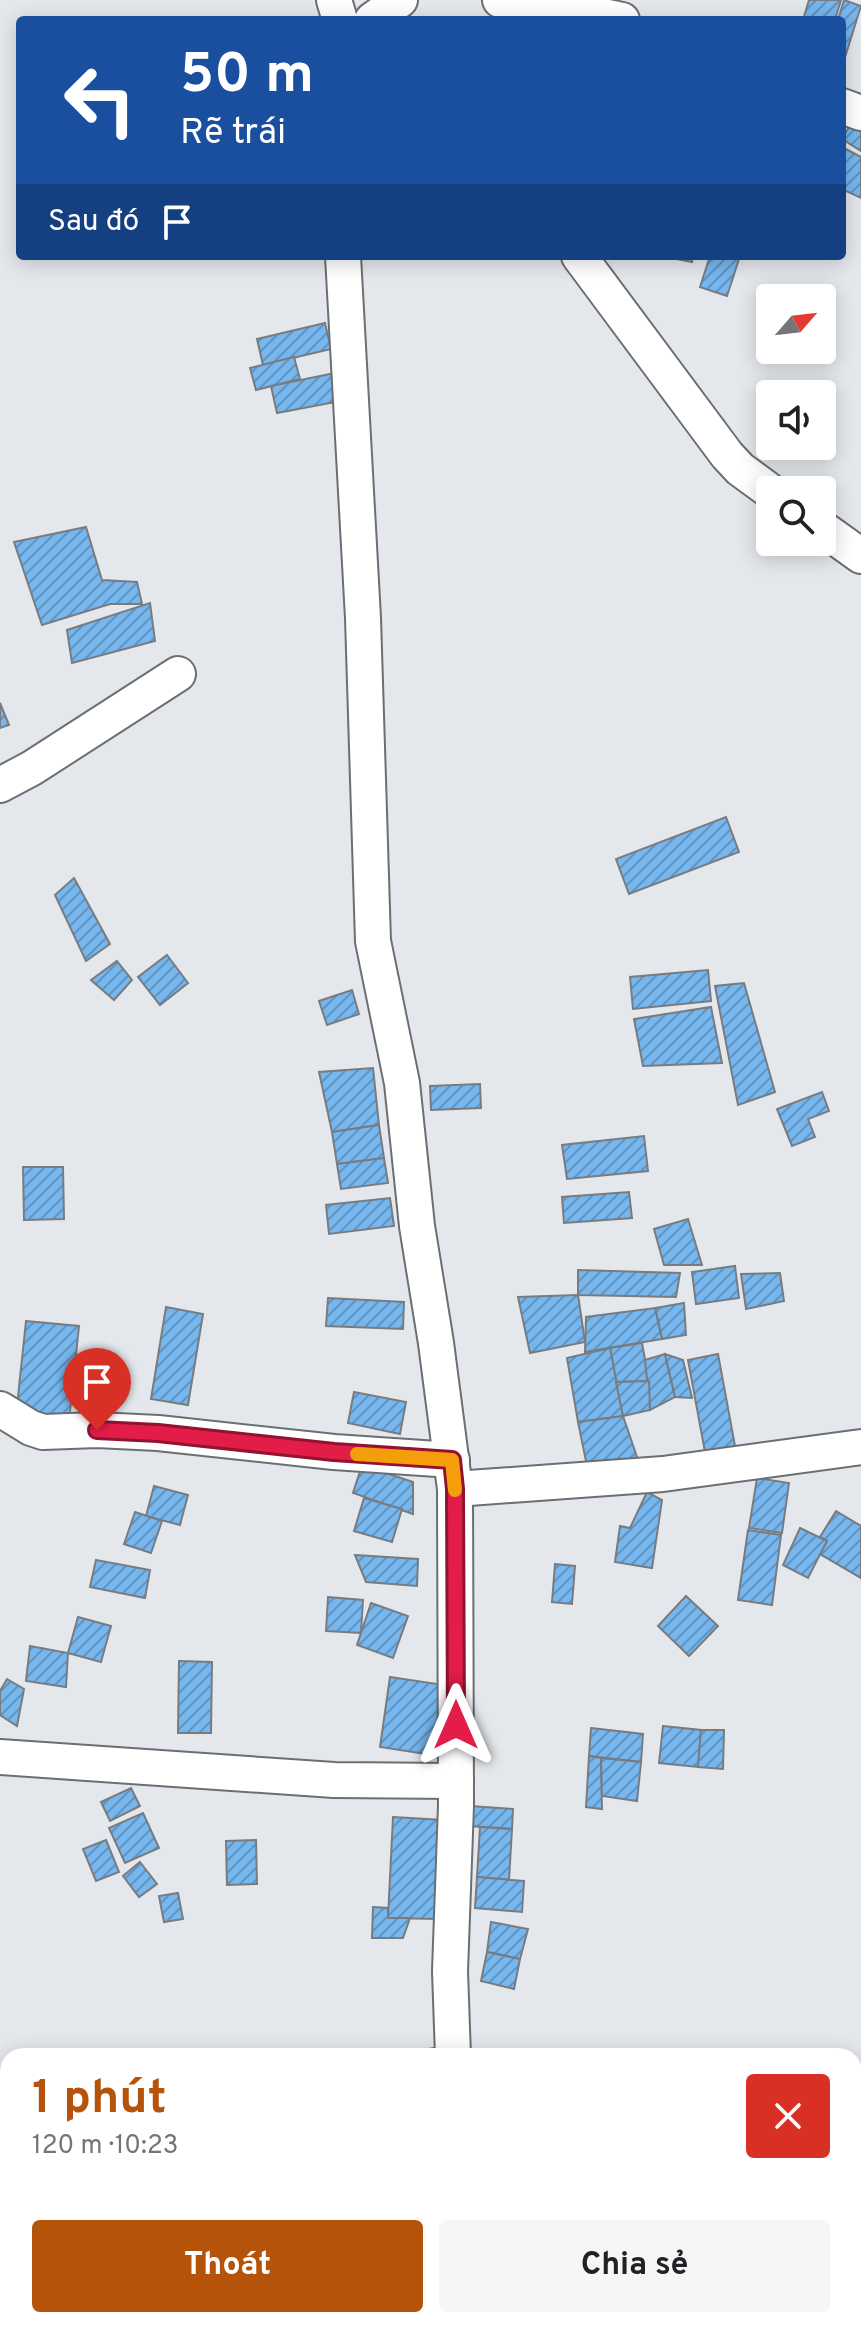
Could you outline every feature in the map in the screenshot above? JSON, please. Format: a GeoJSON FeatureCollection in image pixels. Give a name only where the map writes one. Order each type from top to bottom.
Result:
{"type":"FeatureCollection","features":[{"type":"Feature","properties":{"kind":"street"},"geometry":{"type":"LineString","coordinates":[[500,0],[603,16]]}},
{"type":"Feature","properties":{"kind":"street"},"geometry":{"type":"LineString","coordinates":[[343,260],[363,618],[373,941],[402,1083],[417,1226],[453,1475],[456,1781],[450,1971],[453,2048]]}},
{"type":"Feature","properties":{"kind":"street"},"geometry":{"type":"LineString","coordinates":[[582,260],[727,455],[756,481]]}},
{"type":"Feature","properties":{"kind":"street"},"geometry":{"type":"LineString","coordinates":[[836,538],[861,556]]}},
{"type":"Feature","properties":{"kind":"street"},"geometry":{"type":"LineString","coordinates":[[0,785],[32,768],[178,674]]}},
{"type":"Feature","properties":{"kind":"street"},"geometry":{"type":"LineString","coordinates":[[0,1409],[43,1432],[97,1430],[158,1433],[334,1452],[453,1475],[648,1475],[861,1447]]}},
{"type":"Feature","properties":{"kind":"street"},"geometry":{"type":"LineString","coordinates":[[0,1757],[334,1780],[456,1781]]}},
{"type":"Feature","properties":{"kind":"building"},"geometry":{"type":"Polygon","coordinates":[[[809,0],[841,0],[836,16],[804,16],[809,0]]]}},
{"type":"Feature","properties":{"kind":"building"},"geometry":{"type":"Polygon","coordinates":[[[844,0],[861,6],[846,54],[846,16],[839,16],[844,0]]]}},
{"type":"Feature","properties":{"kind":"building"},"geometry":{"type":"Polygon","coordinates":[[[856,115],[861,118],[861,151],[846,142],[846,132],[856,115]]]}},
{"type":"Feature","properties":{"kind":"building"},"geometry":{"type":"Polygon","coordinates":[[[846,149],[861,157],[861,198],[846,191],[846,149]]]}},
{"type":"Feature","properties":{"kind":"building"},"geometry":{"type":"Polygon","coordinates":[[[709,260],[739,260],[727,296],[700,287],[709,260]]]}},
{"type":"Feature","properties":{"kind":"building"},"geometry":{"type":"Polygon","coordinates":[[[325,323],[331,349],[263,365],[257,339],[325,323]]]}},
{"type":"Feature","properties":{"kind":"building"},"geometry":{"type":"Polygon","coordinates":[[[294,357],[300,379],[256,390],[250,368],[294,357]]]}},
{"type":"Feature","properties":{"kind":"building"},"geometry":{"type":"Polygon","coordinates":[[[340,372],[346,400],[277,413],[271,386],[340,372]]]}},
{"type":"Feature","properties":{"kind":"building"},"geometry":{"type":"Polygon","coordinates":[[[86,527],[102,580],[137,582],[142,604],[110,604],[42,625],[14,542],[86,527]]]}},
{"type":"Feature","properties":{"kind":"building"},"geometry":{"type":"Polygon","coordinates":[[[150,603],[155,641],[72,663],[67,630],[150,603]]]}},
{"type":"Feature","properties":{"kind":"building"},"geometry":{"type":"Polygon","coordinates":[[[0,703],[9,725],[0,728],[0,703]]]}},
{"type":"Feature","properties":{"kind":"building"},"geometry":{"type":"Polygon","coordinates":[[[726,817],[739,852],[629,894],[616,859],[726,817]]]}},
{"type":"Feature","properties":{"kind":"building"},"geometry":{"type":"Polygon","coordinates":[[[74,878],[110,944],[86,961],[55,895],[74,878]]]}},
{"type":"Feature","properties":{"kind":"building"},"geometry":{"type":"Polygon","coordinates":[[[167,955],[188,983],[160,1005],[138,977],[167,955]]]}},
{"type":"Feature","properties":{"kind":"building"},"geometry":{"type":"Polygon","coordinates":[[[117,961],[132,980],[114,1000],[91,980],[117,961]]]}},
{"type":"Feature","properties":{"kind":"building"},"geometry":{"type":"Polygon","coordinates":[[[708,970],[711,1001],[633,1009],[630,977],[708,970]]]}},
{"type":"Feature","properties":{"kind":"building"},"geometry":{"type":"Polygon","coordinates":[[[744,983],[775,1092],[738,1105],[715,986],[744,983]]]}},
{"type":"Feature","properties":{"kind":"building"},"geometry":{"type":"Polygon","coordinates":[[[352,990],[359,1014],[327,1025],[319,1001],[352,990]]]}},
{"type":"Feature","properties":{"kind":"building"},"geometry":{"type":"Polygon","coordinates":[[[711,1007],[722,1063],[643,1066],[634,1019],[711,1007]]]}},
{"type":"Feature","properties":{"kind":"building"},"geometry":{"type":"Polygon","coordinates":[[[373,1068],[379,1125],[332,1132],[319,1072],[373,1068]]]}},
{"type":"Feature","properties":{"kind":"building"},"geometry":{"type":"Polygon","coordinates":[[[480,1084],[481,1108],[431,1110],[430,1086],[480,1084]]]}},
{"type":"Feature","properties":{"kind":"building"},"geometry":{"type":"Polygon","coordinates":[[[822,1092],[829,1111],[808,1119],[815,1137],[792,1146],[777,1109],[822,1092]]]}},
{"type":"Feature","properties":{"kind":"building"},"geometry":{"type":"Polygon","coordinates":[[[379,1125],[384,1158],[337,1164],[332,1132],[379,1125]]]}},
{"type":"Feature","properties":{"kind":"building"},"geometry":{"type":"Polygon","coordinates":[[[644,1136],[648,1171],[567,1179],[562,1145],[644,1136]]]}},
{"type":"Feature","properties":{"kind":"building"},"geometry":{"type":"Polygon","coordinates":[[[384,1158],[388,1183],[341,1189],[337,1164],[384,1158]]]}},
{"type":"Feature","properties":{"kind":"building"},"geometry":{"type":"Polygon","coordinates":[[[23,1167],[63,1167],[64,1219],[24,1220],[23,1167]]]}},
{"type":"Feature","properties":{"kind":"building"},"geometry":{"type":"Polygon","coordinates":[[[629,1192],[632,1218],[564,1223],[562,1197],[629,1192]]]}},
{"type":"Feature","properties":{"kind":"building"},"geometry":{"type":"Polygon","coordinates":[[[390,1198],[394,1226],[329,1234],[326,1205],[390,1198]]]}},
{"type":"Feature","properties":{"kind":"building"},"geometry":{"type":"Polygon","coordinates":[[[688,1219],[702,1265],[664,1265],[654,1229],[688,1219]]]}},
{"type":"Feature","properties":{"kind":"building"},"geometry":{"type":"Polygon","coordinates":[[[735,1266],[739,1298],[696,1304],[692,1272],[735,1266]]]}},
{"type":"Feature","properties":{"kind":"building"},"geometry":{"type":"Polygon","coordinates":[[[578,1270],[680,1273],[676,1297],[578,1295],[578,1270]]]}},
{"type":"Feature","properties":{"kind":"building"},"geometry":{"type":"Polygon","coordinates":[[[780,1273],[784,1301],[746,1309],[741,1274],[780,1273]]]}},
{"type":"Feature","properties":{"kind":"building"},"geometry":{"type":"Polygon","coordinates":[[[578,1295],[585,1342],[530,1353],[518,1297],[578,1295]]]}},
{"type":"Feature","properties":{"kind":"building"},"geometry":{"type":"Polygon","coordinates":[[[328,1298],[404,1302],[403,1329],[326,1326],[328,1298]]]}},
{"type":"Feature","properties":{"kind":"building"},"geometry":{"type":"Polygon","coordinates":[[[684,1303],[686,1335],[662,1339],[655,1308],[684,1303]]]}},
{"type":"Feature","properties":{"kind":"building"},"geometry":{"type":"Polygon","coordinates":[[[166,1307],[203,1314],[188,1405],[151,1399],[166,1307]]]}},
{"type":"Feature","properties":{"kind":"building"},"geometry":{"type":"Polygon","coordinates":[[[655,1308],[662,1339],[585,1352],[586,1317],[655,1308]]]}},
{"type":"Feature","properties":{"kind":"building"},"geometry":{"type":"Polygon","coordinates":[[[26,1321],[79,1326],[68,1431],[15,1425],[26,1321]]]}},
{"type":"Feature","properties":{"kind":"building"},"geometry":{"type":"Polygon","coordinates":[[[642,1343],[649,1381],[616,1382],[610,1348],[642,1343]]]}},
{"type":"Feature","properties":{"kind":"building"},"geometry":{"type":"Polygon","coordinates":[[[610,1348],[623,1416],[578,1422],[567,1358],[610,1348]]]}},
{"type":"Feature","properties":{"kind":"building"},"geometry":{"type":"Polygon","coordinates":[[[665,1354],[675,1397],[650,1410],[645,1360],[665,1354]]]}},
{"type":"Feature","properties":{"kind":"building"},"geometry":{"type":"Polygon","coordinates":[[[665,1354],[683,1360],[692,1398],[675,1397],[665,1354]]]}},
{"type":"Feature","properties":{"kind":"building"},"geometry":{"type":"Polygon","coordinates":[[[718,1354],[735,1446],[705,1452],[688,1360],[718,1354]]]}},
{"type":"Feature","properties":{"kind":"building"},"geometry":{"type":"Polygon","coordinates":[[[649,1381],[650,1410],[623,1416],[616,1382],[649,1381]]]}},
{"type":"Feature","properties":{"kind":"building"},"geometry":{"type":"Polygon","coordinates":[[[354,1392],[406,1402],[400,1434],[348,1423],[354,1392]]]}},
{"type":"Feature","properties":{"kind":"building"},"geometry":{"type":"Polygon","coordinates":[[[623,1416],[638,1460],[587,1466],[578,1422],[623,1416]]]}},
{"type":"Feature","properties":{"kind":"building"},"geometry":{"type":"Polygon","coordinates":[[[362,1465],[413,1482],[413,1514],[353,1493],[362,1465]]]}},
{"type":"Feature","properties":{"kind":"building"},"geometry":{"type":"Polygon","coordinates":[[[757,1478],[789,1483],[782,1533],[749,1528],[757,1478]]]}},
{"type":"Feature","properties":{"kind":"building"},"geometry":{"type":"Polygon","coordinates":[[[154,1486],[188,1495],[180,1525],[146,1516],[154,1486]]]}},
{"type":"Feature","properties":{"kind":"building"},"geometry":{"type":"Polygon","coordinates":[[[647,1492],[662,1500],[652,1568],[615,1562],[620,1526],[630,1528],[647,1492]]]}},
{"type":"Feature","properties":{"kind":"building"},"geometry":{"type":"Polygon","coordinates":[[[364,1498],[402,1509],[392,1542],[354,1531],[364,1498]]]}},
{"type":"Feature","properties":{"kind":"building"},"geometry":{"type":"Polygon","coordinates":[[[836,1511],[861,1526],[861,1578],[820,1554],[827,1541],[820,1537],[836,1511]]]}},
{"type":"Feature","properties":{"kind":"building"},"geometry":{"type":"Polygon","coordinates":[[[135,1512],[162,1521],[151,1553],[124,1544],[135,1512]]]}},
{"type":"Feature","properties":{"kind":"building"},"geometry":{"type":"Polygon","coordinates":[[[800,1528],[827,1541],[808,1578],[783,1565],[800,1528]]]}},
{"type":"Feature","properties":{"kind":"building"},"geometry":{"type":"Polygon","coordinates":[[[748,1530],[781,1535],[772,1605],[738,1600],[748,1530]]]}},
{"type":"Feature","properties":{"kind":"building"},"geometry":{"type":"Polygon","coordinates":[[[355,1555],[418,1559],[417,1586],[366,1582],[355,1555]]]}},
{"type":"Feature","properties":{"kind":"building"},"geometry":{"type":"Polygon","coordinates":[[[96,1560],[150,1570],[145,1598],[90,1587],[96,1560]]]}},
{"type":"Feature","properties":{"kind":"building"},"geometry":{"type":"Polygon","coordinates":[[[555,1564],[575,1566],[572,1604],[552,1602],[555,1564]]]}},
{"type":"Feature","properties":{"kind":"building"},"geometry":{"type":"Polygon","coordinates":[[[686,1596],[718,1626],[689,1656],[658,1626],[686,1596]]]}},
{"type":"Feature","properties":{"kind":"building"},"geometry":{"type":"Polygon","coordinates":[[[328,1597],[363,1600],[361,1633],[326,1631],[328,1597]]]}},
{"type":"Feature","properties":{"kind":"building"},"geometry":{"type":"Polygon","coordinates":[[[371,1603],[408,1616],[393,1658],[357,1645],[371,1603]]]}},
{"type":"Feature","properties":{"kind":"building"},"geometry":{"type":"Polygon","coordinates":[[[78,1617],[111,1626],[101,1662],[68,1653],[78,1617]]]}},
{"type":"Feature","properties":{"kind":"building"},"geometry":{"type":"Polygon","coordinates":[[[30,1646],[68,1653],[66,1687],[26,1681],[30,1646]]]}},
{"type":"Feature","properties":{"kind":"building"},"geometry":{"type":"Polygon","coordinates":[[[179,1661],[212,1662],[211,1733],[178,1733],[179,1661]]]}},
{"type":"Feature","properties":{"kind":"building"},"geometry":{"type":"Polygon","coordinates":[[[390,1677],[444,1685],[433,1755],[380,1747],[390,1677]]]}},
{"type":"Feature","properties":{"kind":"building"},"geometry":{"type":"Polygon","coordinates":[[[7,1679],[24,1689],[17,1726],[0,1715],[0,1691],[7,1679]]]}},
{"type":"Feature","properties":{"kind":"building"},"geometry":{"type":"Polygon","coordinates":[[[663,1726],[701,1730],[698,1767],[659,1763],[663,1726]]]}},
{"type":"Feature","properties":{"kind":"building"},"geometry":{"type":"Polygon","coordinates":[[[591,1728],[643,1734],[641,1762],[589,1756],[591,1728]]]}},
{"type":"Feature","properties":{"kind":"building"},"geometry":{"type":"Polygon","coordinates":[[[701,1730],[724,1730],[723,1769],[698,1767],[701,1730]]]}},
{"type":"Feature","properties":{"kind":"building"},"geometry":{"type":"Polygon","coordinates":[[[589,1756],[601,1758],[602,1809],[586,1807],[589,1756]]]}},
{"type":"Feature","properties":{"kind":"building"},"geometry":{"type":"Polygon","coordinates":[[[601,1758],[641,1762],[637,1801],[602,1796],[601,1758]]]}},
{"type":"Feature","properties":{"kind":"building"},"geometry":{"type":"Polygon","coordinates":[[[131,1788],[140,1806],[110,1821],[101,1802],[131,1788]]]}},
{"type":"Feature","properties":{"kind":"building"},"geometry":{"type":"Polygon","coordinates":[[[470,1806],[513,1809],[512,1829],[468,1826],[470,1806]]]}},
{"type":"Feature","properties":{"kind":"building"},"geometry":{"type":"Polygon","coordinates":[[[143,1813],[159,1848],[125,1863],[109,1828],[143,1813]]]}},
{"type":"Feature","properties":{"kind":"building"},"geometry":{"type":"Polygon","coordinates":[[[393,1817],[443,1820],[438,1919],[388,1918],[393,1817]]]}},
{"type":"Feature","properties":{"kind":"building"},"geometry":{"type":"Polygon","coordinates":[[[480,1827],[512,1829],[509,1880],[477,1877],[480,1827]]]}},
{"type":"Feature","properties":{"kind":"building"},"geometry":{"type":"Polygon","coordinates":[[[106,1840],[119,1872],[96,1881],[83,1849],[106,1840]]]}},
{"type":"Feature","properties":{"kind":"building"},"geometry":{"type":"Polygon","coordinates":[[[256,1840],[257,1884],[227,1885],[226,1841],[256,1840]]]}},
{"type":"Feature","properties":{"kind":"building"},"geometry":{"type":"Polygon","coordinates":[[[140,1862],[157,1884],[139,1897],[123,1876],[140,1862]]]}},
{"type":"Feature","properties":{"kind":"building"},"geometry":{"type":"Polygon","coordinates":[[[477,1877],[524,1881],[522,1912],[475,1908],[477,1877]]]}},
{"type":"Feature","properties":{"kind":"building"},"geometry":{"type":"Polygon","coordinates":[[[178,1893],[183,1919],[164,1922],[159,1896],[178,1893]]]}},
{"type":"Feature","properties":{"kind":"building"},"geometry":{"type":"Polygon","coordinates":[[[373,1907],[388,1908],[388,1918],[410,1918],[403,1938],[372,1938],[373,1907]]]}},
{"type":"Feature","properties":{"kind":"building"},"geometry":{"type":"Polygon","coordinates":[[[491,1922],[528,1929],[520,1959],[487,1952],[491,1922]]]}},
{"type":"Feature","properties":{"kind":"building"},"geometry":{"type":"Polygon","coordinates":[[[487,1952],[520,1959],[514,1989],[481,1981],[487,1952]]]}},
{"type":"Feature","properties":{"kind":"slow traffic"},"geometry":{"type":"LineString","coordinates":[[357,1454],[452,1460],[455,1490]]}},
{"type":"Feature","properties":{"kind":"route"},"geometry":{"type":"LineString","coordinates":[[97,1430],[452,1460],[455,1489],[456,1725]]}}]}
